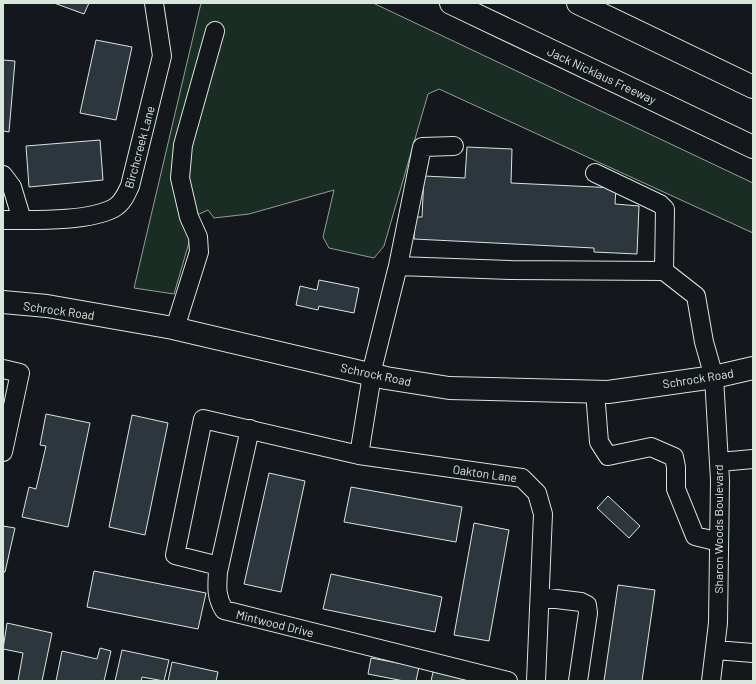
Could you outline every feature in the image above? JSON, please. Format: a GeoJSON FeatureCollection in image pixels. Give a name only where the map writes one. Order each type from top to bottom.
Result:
{"type":"FeatureCollection","features":[{"type":"Feature","properties":{"kind":"main road","name":"Jack Nicklaus Freeway"},"geometry":{"type":"LineString","coordinates":[[451,3],[753,148]]}},
{"type":"Feature","properties":{"kind":"main road"},"geometry":{"type":"LineString","coordinates":[[578,3],[753,87]]}},
{"type":"Feature","properties":{"kind":"main road","name":"Schrock Road"},"geometry":{"type":"LineString","coordinates":[[3,302],[47,306],[175,328],[371,375],[449,388],[608,392],[714,376],[753,368]]}},
{"type":"Feature","properties":{"kind":"street","name":"Birchcreek Lane"},"geometry":{"type":"LineString","coordinates":[[3,220],[87,216],[114,208],[124,198],[130,186],[162,56],[154,3]]}},
{"type":"Feature","properties":{"kind":"street"},"geometry":{"type":"LineString","coordinates":[[175,328],[199,252],[198,237],[189,217],[180,178],[180,162],[183,145],[215,31]]}},
{"type":"Feature","properties":{"kind":"street"},"geometry":{"type":"LineString","coordinates":[[359,455],[371,375],[398,266],[422,147],[454,146]]}},
{"type":"Feature","properties":{"kind":"street"},"geometry":{"type":"LineString","coordinates":[[398,266],[511,270],[664,271],[665,209],[660,204],[595,173]]}},
{"type":"Feature","properties":{"kind":"street"},"geometry":{"type":"LineString","coordinates":[[3,175],[12,187],[28,220]]}},
{"type":"Feature","properties":{"kind":"street","name":"Sharon Woods Boulevard"},"geometry":{"type":"LineString","coordinates":[[664,271],[696,296],[704,342],[714,376],[719,462],[719,542],[718,623],[711,681]]}},
{"type":"Feature","properties":{"kind":"street"},"geometry":{"type":"LineString","coordinates":[[3,369],[20,373],[3,452]]}},
{"type":"Feature","properties":{"kind":"street"},"geometry":{"type":"LineString","coordinates":[[595,392],[599,442],[608,456],[651,446],[674,457],[676,467],[676,489],[696,536],[719,542]]}},
{"type":"Feature","properties":{"kind":"street","name":"Oakton Lane"},"geometry":{"type":"LineString","coordinates":[[219,566],[175,555],[203,419],[359,455],[522,478],[537,493],[543,514],[536,681]]}},
{"type":"Feature","properties":{"kind":"street","name":"Mintwood Drive"},"geometry":{"type":"LineString","coordinates":[[250,429],[219,566],[216,590],[218,600],[224,610],[508,681]]}},
{"type":"Feature","properties":{"kind":"street"},"geometry":{"type":"LineString","coordinates":[[719,462],[753,459]]}},
{"type":"Feature","properties":{"kind":"street"},"geometry":{"type":"LineString","coordinates":[[540,597],[581,602],[587,605],[588,613],[578,681]]}},
{"type":"Feature","properties":{"kind":"street"},"geometry":{"type":"LineString","coordinates":[[715,650],[753,653]]}},
{"type":"Feature","properties":{"kind":"green space"},"geometry":{"type":"Polygon","coordinates":[[[201,3],[373,3],[753,183],[753,233],[439,89],[428,94],[384,246],[374,258],[329,248],[323,237],[334,190],[249,214],[214,218],[208,210],[197,215],[174,294],[134,288],[201,3]]]}},
{"type":"Feature","properties":{"kind":"building"},"geometry":{"type":"Polygon","coordinates":[[[54,3],[89,3],[84,14],[54,3]]]}},
{"type":"Feature","properties":{"kind":"building"},"geometry":{"type":"Polygon","coordinates":[[[96,40],[132,47],[116,120],[80,113],[96,40]]]}},
{"type":"Feature","properties":{"kind":"building"},"geometry":{"type":"Polygon","coordinates":[[[3,60],[15,61],[9,132],[3,131],[3,60]]]}},
{"type":"Feature","properties":{"kind":"building"},"geometry":{"type":"Polygon","coordinates":[[[100,140],[103,180],[29,187],[26,146],[100,140]]]}},
{"type":"Feature","properties":{"kind":"building"},"geometry":{"type":"Polygon","coordinates":[[[467,147],[512,149],[511,183],[616,188],[615,204],[639,206],[637,254],[594,252],[594,248],[414,239],[415,217],[422,217],[424,176],[465,178],[467,147]]]}},
{"type":"Feature","properties":{"kind":"building"},"geometry":{"type":"Polygon","coordinates":[[[319,280],[359,288],[354,313],[319,306],[318,310],[296,305],[300,286],[317,290],[319,280]]]}},
{"type":"Feature","properties":{"kind":"building"},"geometry":{"type":"Polygon","coordinates":[[[46,414],[90,423],[68,527],[22,517],[29,487],[36,489],[46,446],[40,445],[46,414]]]}},
{"type":"Feature","properties":{"kind":"building"},"geometry":{"type":"Polygon","coordinates":[[[132,415],[168,423],[145,535],[109,527],[132,415]]]}},
{"type":"Feature","properties":{"kind":"building"},"geometry":{"type":"Polygon","coordinates":[[[269,473],[305,481],[281,592],[244,584],[269,473]]]}},
{"type":"Feature","properties":{"kind":"building"},"geometry":{"type":"Polygon","coordinates":[[[351,487],[462,507],[456,542],[344,522],[351,487]]]}},
{"type":"Feature","properties":{"kind":"building"},"geometry":{"type":"Polygon","coordinates":[[[608,496],[640,526],[629,538],[597,508],[608,496]]]}},
{"type":"Feature","properties":{"kind":"building"},"geometry":{"type":"Polygon","coordinates":[[[474,523],[509,530],[489,641],[454,635],[474,523]]]}},
{"type":"Feature","properties":{"kind":"building"},"geometry":{"type":"Polygon","coordinates":[[[3,526],[15,528],[5,572],[3,572],[3,526]]]}},
{"type":"Feature","properties":{"kind":"building"},"geometry":{"type":"Polygon","coordinates":[[[94,571],[206,593],[198,629],[87,607],[94,571]]]}},
{"type":"Feature","properties":{"kind":"building"},"geometry":{"type":"Polygon","coordinates":[[[331,574],[442,597],[435,632],[323,609],[331,574]]]}},
{"type":"Feature","properties":{"kind":"building"},"geometry":{"type":"Polygon","coordinates":[[[618,585],[655,590],[642,681],[604,681],[618,585]]]}},
{"type":"Feature","properties":{"kind":"building"},"geometry":{"type":"Polygon","coordinates":[[[7,623],[52,633],[42,681],[18,681],[23,653],[3,649],[7,623]]]}},
{"type":"Feature","properties":{"kind":"building"},"geometry":{"type":"Polygon","coordinates":[[[100,648],[111,651],[104,681],[56,681],[62,651],[97,659],[100,648]]]}},
{"type":"Feature","properties":{"kind":"building"},"geometry":{"type":"Polygon","coordinates":[[[122,650],[169,660],[164,681],[142,677],[141,681],[115,681],[122,650]]]}},
{"type":"Feature","properties":{"kind":"building"},"geometry":{"type":"Polygon","coordinates":[[[371,658],[419,667],[416,681],[404,681],[368,674],[371,658]]]}},
{"type":"Feature","properties":{"kind":"building"},"geometry":{"type":"Polygon","coordinates":[[[172,662],[218,672],[216,681],[168,681],[172,662]]]}},
{"type":"Feature","properties":{"kind":"building"},"geometry":{"type":"Polygon","coordinates":[[[433,672],[478,681],[431,681],[433,672]]]}}]}
